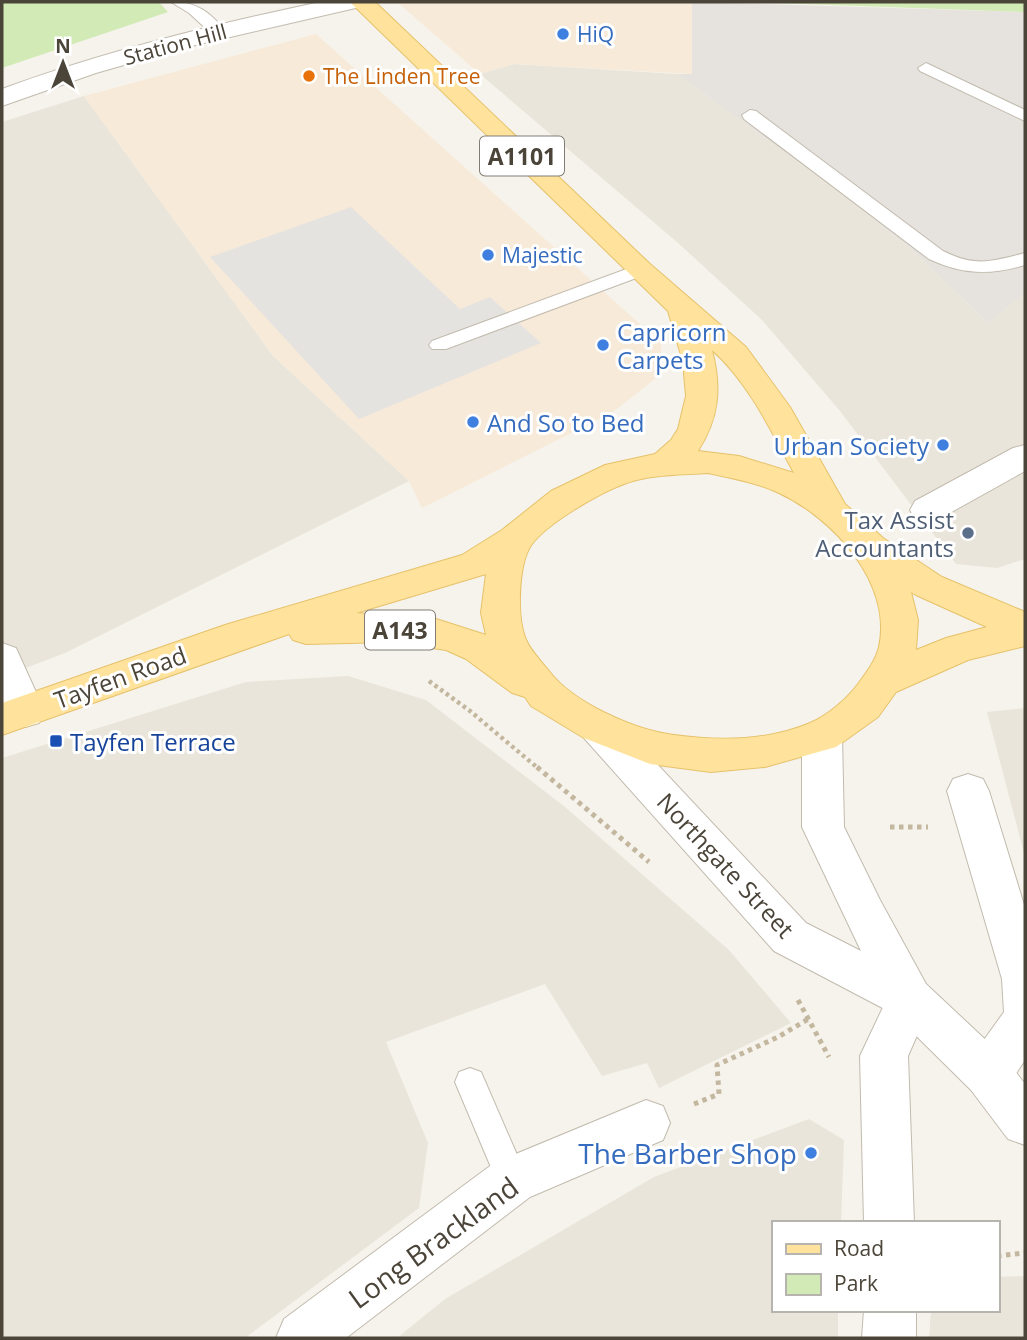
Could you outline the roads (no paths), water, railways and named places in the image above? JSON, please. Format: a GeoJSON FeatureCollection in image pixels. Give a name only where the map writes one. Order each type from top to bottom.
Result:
{"type":"FeatureCollection","features":[{"type":"Feature","properties":{"kind":"main road","name":"A1101"},"geometry":{"type":"LineString","coordinates":[[362,2],[640,270],[735,354],[766,396],[831,511]]}},
{"type":"Feature","properties":{"kind":"main road","name":"A1101"},"geometry":{"type":"LineString","coordinates":[[664,464],[685,445],[704,401],[698,351],[682,309]]}},
{"type":"Feature","properties":{"kind":"main road"},"geometry":{"type":"LineString","coordinates":[[869,545],[893,592],[899,620],[898,648],[882,681],[864,706],[822,736],[765,751],[711,756],[650,748],[598,727],[545,695],[507,643],[500,613],[503,579],[515,539],[563,499],[617,473],[664,464],[708,462],[739,468],[792,485],[831,511],[869,545],[929,586],[1025,630]]}},
{"type":"Feature","properties":{"kind":"main road","name":"A143"},"geometry":{"type":"LineString","coordinates":[[237,635],[475,564],[515,539]]}},
{"type":"Feature","properties":{"kind":"main road","name":"A143"},"geometry":{"type":"LineString","coordinates":[[237,635],[355,626],[431,633],[470,644],[545,695]]}},
{"type":"Feature","properties":{"kind":"main road"},"geometry":{"type":"LineString","coordinates":[[882,681],[959,648],[1025,630]]}},
{"type":"Feature","properties":{"kind":"main road","name":"Tayfen Road"},"geometry":{"type":"LineString","coordinates":[[14,715],[237,635]]}},
{"type":"Feature","properties":{"kind":"street","name":"Station Hill"},"geometry":{"type":"LineString","coordinates":[[2,98],[71,72],[352,2]]}},
{"type":"Feature","properties":{"kind":"street"},"geometry":{"type":"LineString","coordinates":[[927,510],[1025,456]]}},
{"type":"Feature","properties":{"kind":"street"},"geometry":{"type":"LineString","coordinates":[[2,658],[14,715]]}},
{"type":"Feature","properties":{"kind":"street","name":"Northgate Street"},"geometry":{"type":"LineString","coordinates":[[598,727],[790,937],[910,999],[988,1074],[1025,1122]]}},
{"type":"Feature","properties":{"kind":"street","name":"Northgate Street"},"geometry":{"type":"LineString","coordinates":[[822,736],[823,827],[864,914],[910,999]]}},
{"type":"Feature","properties":{"kind":"street"},"geometry":{"type":"LineString","coordinates":[[968,791],[1025,979],[1025,1007]]}},
{"type":"Feature","properties":{"kind":"street"},"geometry":{"type":"LineString","coordinates":[[889,1221],[884,1056],[910,999]]}},
{"type":"Feature","properties":{"kind":"street"},"geometry":{"type":"LineString","coordinates":[[988,1074],[1025,1021]]}},
{"type":"Feature","properties":{"kind":"street","name":"Long Brackland"},"geometry":{"type":"LineString","coordinates":[[303,1338],[512,1180],[646,1123]]}},
{"type":"Feature","properties":{"kind":"street"},"geometry":{"type":"LineString","coordinates":[[889,1338],[890,1312]]}},
{"type":"Feature","properties":{"kind":"lane"},"geometry":{"type":"LineString","coordinates":[[179,2],[194,10],[219,33]]}},
{"type":"Feature","properties":{"kind":"lane"},"geometry":{"type":"LineString","coordinates":[[926,68],[1025,116]]}},
{"type":"Feature","properties":{"kind":"lane"},"geometry":{"type":"LineString","coordinates":[[750,115],[936,255],[959,267],[986,270],[1025,259]]}},
{"type":"Feature","properties":{"kind":"lane"},"geometry":{"type":"LineString","coordinates":[[439,345],[640,270]]}},
{"type":"Feature","properties":{"kind":"lane"},"geometry":{"type":"LineString","coordinates":[[470,1082],[512,1180]]}},
{"type":"Feature","properties":{"kind":"place","name":"HiQ"},"geometry":{"type":"Point","coordinates":[563,34]}},
{"type":"Feature","properties":{"kind":"place","name":"The Linden Tree"},"geometry":{"type":"Point","coordinates":[309,76]}},
{"type":"Feature","properties":{"kind":"place","name":"Majestic"},"geometry":{"type":"Point","coordinates":[488,255]}},
{"type":"Feature","properties":{"kind":"place","name":"Capricorn Carpets"},"geometry":{"type":"Point","coordinates":[603,345]}},
{"type":"Feature","properties":{"kind":"place","name":"And So to Bed"},"geometry":{"type":"Point","coordinates":[473,422]}},
{"type":"Feature","properties":{"kind":"place","name":"Urban Society"},"geometry":{"type":"Point","coordinates":[943,445]}},
{"type":"Feature","properties":{"kind":"place","name":"Tax Assist Accountants"},"geometry":{"type":"Point","coordinates":[968,533]}},
{"type":"Feature","properties":{"kind":"place","name":"Tayfen Terrace"},"geometry":{"type":"Point","coordinates":[56,741]}},
{"type":"Feature","properties":{"kind":"place","name":"The Barber Shop"},"geometry":{"type":"Point","coordinates":[811,1153]}}]}
